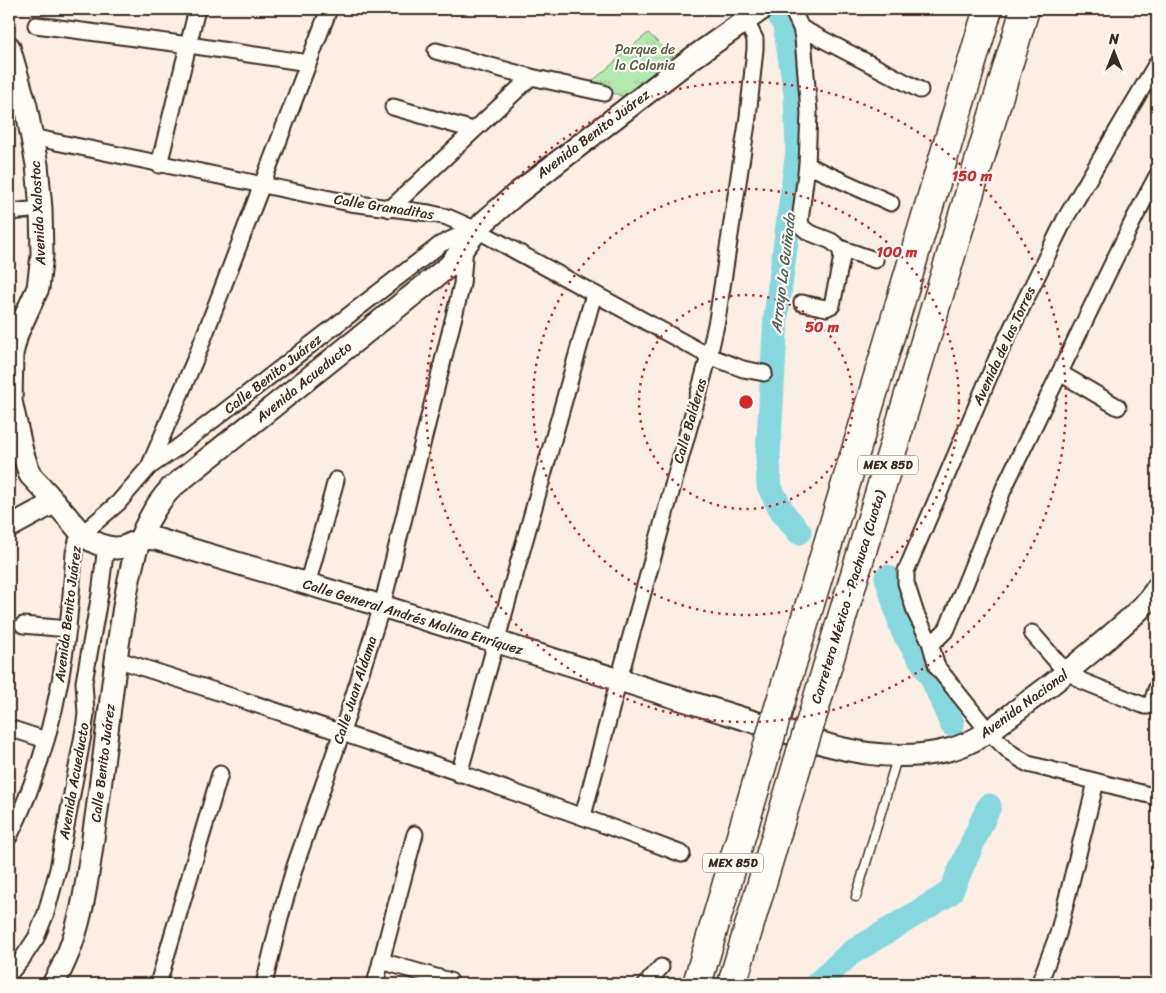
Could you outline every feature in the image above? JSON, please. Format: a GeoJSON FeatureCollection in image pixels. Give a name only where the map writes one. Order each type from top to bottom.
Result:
{"type":"FeatureCollection","features":[{"type":"Feature","properties":{"kind":"highway","name":"MEX 85D"},"geometry":{"type":"LineString","coordinates":[[697,984],[988,9]]}},
{"type":"Feature","properties":{"kind":"highway","name":"Carretera México - Pachuca (Cuota)"},"geometry":{"type":"LineString","coordinates":[[732,984],[1025,9]]}},
{"type":"Feature","properties":{"kind":"street"},"geometry":{"type":"LineString","coordinates":[[159,165],[197,9]]}},
{"type":"Feature","properties":{"kind":"street"},"geometry":{"type":"LineString","coordinates":[[149,467],[197,355],[328,9]]}},
{"type":"Feature","properties":{"kind":"street"},"geometry":{"type":"LineString","coordinates":[[792,9],[801,28],[808,84],[807,165],[800,216],[802,227],[808,232],[831,241],[840,248],[875,260]]}},
{"type":"Feature","properties":{"kind":"street","name":"Avenida Benito Juárez"},"geometry":{"type":"LineString","coordinates":[[471,238],[493,213],[537,177],[691,59],[755,14]]}},
{"type":"Feature","properties":{"kind":"street","name":"Calle Balderas"},"geometry":{"type":"LineString","coordinates":[[583,816],[709,356],[717,320],[748,117],[755,49],[755,14]]}},
{"type":"Feature","properties":{"kind":"street"},"geometry":{"type":"LineString","coordinates":[[36,25],[308,63]]}},
{"type":"Feature","properties":{"kind":"street"},"geometry":{"type":"LineString","coordinates":[[801,28],[920,90]]}},
{"type":"Feature","properties":{"kind":"street","name":"Avenida Xalostoc"},"geometry":{"type":"LineString","coordinates":[[9,47],[17,107],[32,137],[37,165],[41,209],[42,255],[38,288],[17,334],[12,354],[11,402],[15,451],[30,475],[82,534]]}},
{"type":"Feature","properties":{"kind":"street"},"geometry":{"type":"LineString","coordinates":[[436,51],[530,77],[604,93]]}},
{"type":"Feature","properties":{"kind":"street","name":"Avenida de las Torres"},"geometry":{"type":"LineString","coordinates":[[1157,63],[1065,219],[997,358],[906,571],[906,584],[916,614],[930,642],[937,667],[962,696],[988,732],[1011,753],[1028,764],[1157,797]]}},
{"type":"Feature","properties":{"kind":"street"},"geometry":{"type":"LineString","coordinates":[[390,209],[530,77]]}},
{"type":"Feature","properties":{"kind":"street"},"geometry":{"type":"LineString","coordinates":[[393,107],[473,130]]}},
{"type":"Feature","properties":{"kind":"street","name":"Calle Granaditas"},"geometry":{"type":"LineString","coordinates":[[32,137],[159,165],[350,203],[447,217],[471,238],[594,294],[709,356],[743,369],[764,373]]}},
{"type":"Feature","properties":{"kind":"street"},"geometry":{"type":"LineString","coordinates":[[807,165],[891,203]]}},
{"type":"Feature","properties":{"kind":"street"},"geometry":{"type":"LineString","coordinates":[[930,642],[938,638],[947,629],[1004,488],[1135,217],[1157,176]]}},
{"type":"Feature","properties":{"kind":"street"},"geometry":{"type":"LineString","coordinates":[[9,212],[41,209]]}},
{"type":"Feature","properties":{"kind":"street","name":"Calle Benito Juárez"},"geometry":{"type":"LineString","coordinates":[[82,534],[118,504],[149,467],[177,448],[441,244],[458,236],[471,238]]}},
{"type":"Feature","properties":{"kind":"street","name":"Avenida Acueducto"},"geometry":{"type":"LineString","coordinates":[[140,539],[152,512],[160,499],[171,488],[449,266],[471,238]]}},
{"type":"Feature","properties":{"kind":"street","name":"Calle Juan Aldama"},"geometry":{"type":"LineString","coordinates":[[264,984],[295,866],[342,732],[382,606],[462,284],[471,238]]}},
{"type":"Feature","properties":{"kind":"street"},"geometry":{"type":"LineString","coordinates":[[802,303],[826,308],[834,303],[842,257],[840,248]]}},
{"type":"Feature","properties":{"kind":"street"},"geometry":{"type":"LineString","coordinates":[[459,774],[594,294]]}},
{"type":"Feature","properties":{"kind":"street"},"geometry":{"type":"LineString","coordinates":[[1060,373],[1118,407]]}},
{"type":"Feature","properties":{"kind":"street"},"geometry":{"type":"LineString","coordinates":[[307,585],[336,480]]}},
{"type":"Feature","properties":{"kind":"street"},"geometry":{"type":"LineString","coordinates":[[11,524],[55,502]]}},
{"type":"Feature","properties":{"kind":"street"},"geometry":{"type":"LineString","coordinates":[[82,534],[89,540],[106,546]]}},
{"type":"Feature","properties":{"kind":"street","name":"Avenida Benito Juárez"},"geometry":{"type":"LineString","coordinates":[[9,837],[34,780],[46,740],[58,689],[68,629],[74,552],[77,540],[82,534]]}},
{"type":"Feature","properties":{"kind":"street","name":"Calle Benito Juárez"},"geometry":{"type":"LineString","coordinates":[[53,984],[62,970],[81,913],[101,783],[116,658],[129,576],[140,539]]}},
{"type":"Feature","properties":{"kind":"street","name":"Calle General Andrés Molina Enríquez"},"geometry":{"type":"LineString","coordinates":[[106,546],[120,548],[140,539],[156,539],[746,718]]}},
{"type":"Feature","properties":{"kind":"street","name":"Avenida Acueducto"},"geometry":{"type":"LineString","coordinates":[[9,974],[22,960],[36,938],[46,912],[58,869],[83,735],[86,714],[84,682],[100,594],[106,546]]}},
{"type":"Feature","properties":{"kind":"street","name":"Avenida Nacional"},"geometry":{"type":"LineString","coordinates":[[746,718],[850,751],[898,756],[951,750],[988,732],[1069,672],[1155,595]]}},
{"type":"Feature","properties":{"kind":"street"},"geometry":{"type":"LineString","coordinates":[[22,624],[68,629]]}},
{"type":"Feature","properties":{"kind":"street"},"geometry":{"type":"LineString","coordinates":[[1032,633],[1058,663],[1082,681],[1142,706],[1148,706],[1152,702],[1157,687]]}},
{"type":"Feature","properties":{"kind":"street"},"geometry":{"type":"LineString","coordinates":[[116,658],[342,732],[583,816],[682,854]]}},
{"type":"Feature","properties":{"kind":"street"},"geometry":{"type":"LineString","coordinates":[[9,728],[46,740]]}},
{"type":"Feature","properties":{"kind":"street"},"geometry":{"type":"LineString","coordinates":[[158,984],[220,774]]}},
{"type":"Feature","properties":{"kind":"street"},"geometry":{"type":"LineString","coordinates":[[1039,984],[1058,934],[1096,782]]}},
{"type":"Feature","properties":{"kind":"street"},"geometry":{"type":"LineString","coordinates":[[375,984],[415,834]]}},
{"type":"Feature","properties":{"kind":"street"},"geometry":{"type":"LineString","coordinates":[[381,961],[450,981]]}},
{"type":"Feature","properties":{"kind":"street"},"geometry":{"type":"LineString","coordinates":[[646,984],[661,967]]}},
{"type":"Feature","properties":{"kind":"lane"},"geometry":{"type":"LineString","coordinates":[[856,897],[898,756]]}},
{"type":"Feature","properties":{"kind":"green space","name":"Parque de la Colonia"},"geometry":{"type":"Polygon","coordinates":[[[648,33],[673,56],[624,97],[589,84],[648,33]]]}},
{"type":"Feature","properties":{"kind":"waterway","name":"Arroyo La Guiñada"},"geometry":{"type":"LineString","coordinates":[[776,9],[785,25],[796,93],[798,151],[776,316],[768,456],[769,486],[783,513],[799,532]]}},
{"type":"Feature","properties":{"kind":"waterway"},"geometry":{"type":"LineString","coordinates":[[887,577],[903,631],[932,677],[952,724]]}},
{"type":"Feature","properties":{"kind":"waterway"},"geometry":{"type":"LineString","coordinates":[[817,984],[851,953],[950,893],[989,806]]}}]}
